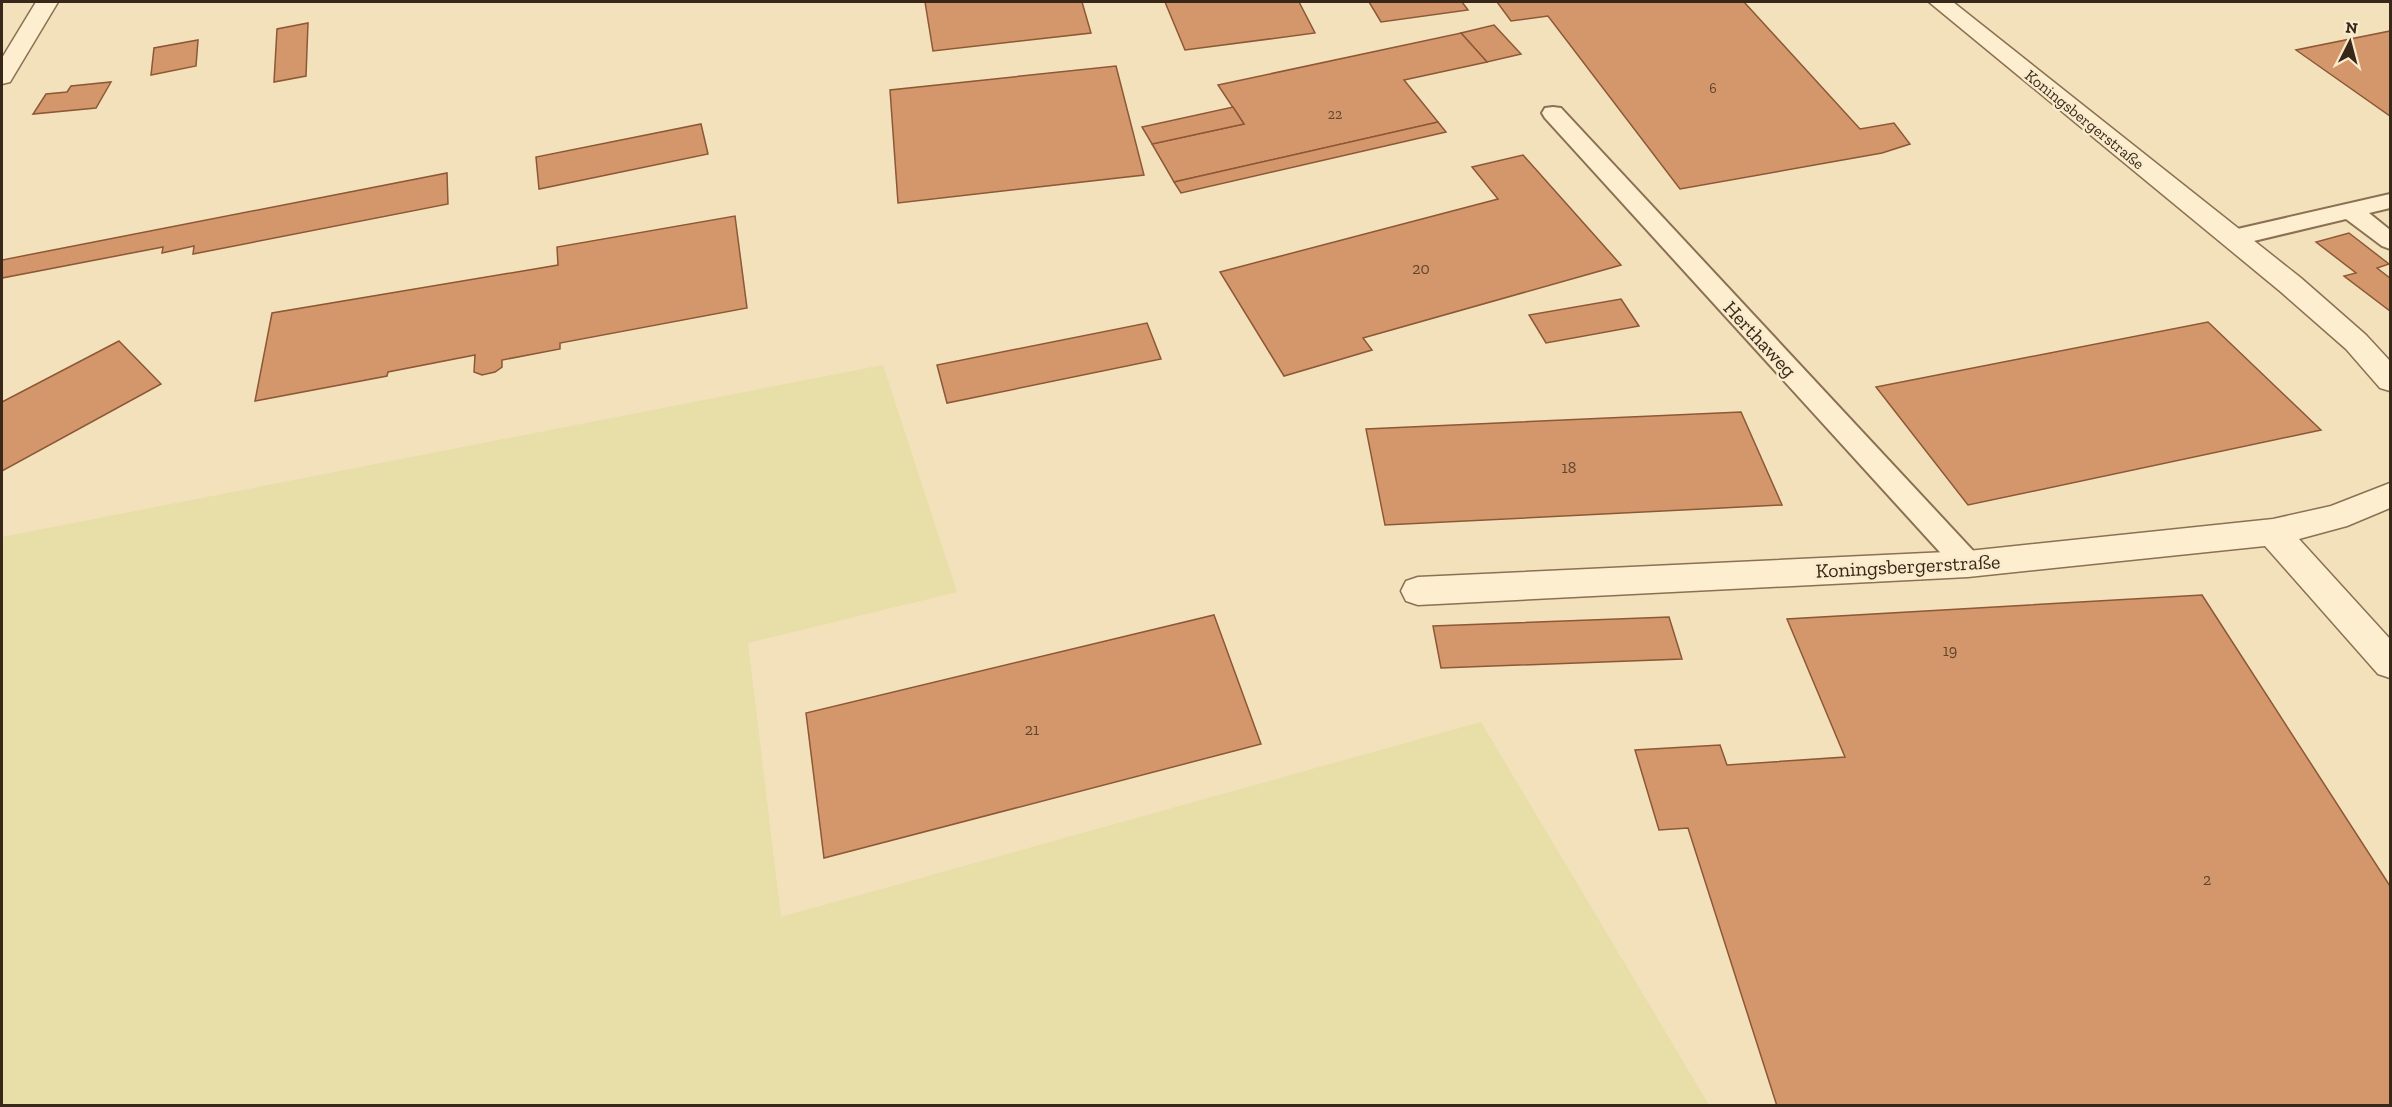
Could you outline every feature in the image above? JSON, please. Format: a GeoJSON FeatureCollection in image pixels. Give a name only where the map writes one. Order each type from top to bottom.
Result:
{"type":"FeatureCollection","features":[{"type":"Feature","properties":{"kind":"street"},"geometry":{"type":"LineString","coordinates":[[2,77],[47,2]]}},
{"type":"Feature","properties":{"kind":"street","name":"Koningsbergerstraße"},"geometry":{"type":"LineString","coordinates":[[1940,2],[2291,285],[2356,342],[2391,380]]}},
{"type":"Feature","properties":{"kind":"street","name":"Koningsbergerstraße"},"geometry":{"type":"LineString","coordinates":[[1418,591],[1968,564],[2273,532],[2336,517],[2391,495]]}},
{"type":"Feature","properties":{"kind":"street"},"geometry":{"type":"LineString","coordinates":[[2273,532],[2391,663]]}},
{"type":"Feature","properties":{"kind":"lane","name":"Herthaweg"},"geometry":{"type":"LineString","coordinates":[[1553,113],[1968,564]]}},
{"type":"Feature","properties":{"kind":"lane"},"geometry":{"type":"LineString","coordinates":[[2233,238],[2391,201]]}},
{"type":"Feature","properties":{"kind":"lane"},"geometry":{"type":"LineString","coordinates":[[2350,210],[2391,241]]}},
{"type":"Feature","properties":{"kind":"shaded area"},"geometry":{"type":"Polygon","coordinates":[[[883,365],[957,592],[748,643],[781,917],[1481,722],[1709,1105],[2,1105],[2,537],[883,365]]]}},
{"type":"Feature","properties":{"kind":"building"},"geometry":{"type":"Polygon","coordinates":[[[925,2],[1082,2],[1091,33],[933,51],[925,2]]]}},
{"type":"Feature","properties":{"kind":"building"},"geometry":{"type":"Polygon","coordinates":[[[1165,2],[1299,2],[1315,33],[1185,50],[1165,2]]]}},
{"type":"Feature","properties":{"kind":"building"},"geometry":{"type":"Polygon","coordinates":[[[1369,2],[1462,2],[1468,10],[1381,22],[1369,2]]]}},
{"type":"Feature","properties":{"kind":"building"},"geometry":{"type":"Polygon","coordinates":[[[1497,2],[1744,2],[1860,129],[1894,123],[1910,144],[1882,153],[1680,189],[1548,16],[1511,21],[1497,2]]]}},
{"type":"Feature","properties":{"kind":"building"},"geometry":{"type":"Polygon","coordinates":[[[308,23],[306,76],[274,82],[277,29],[308,23]]]}},
{"type":"Feature","properties":{"kind":"building"},"geometry":{"type":"Polygon","coordinates":[[[1494,25],[1521,54],[1487,62],[1461,33],[1494,25]]]}},
{"type":"Feature","properties":{"kind":"building"},"geometry":{"type":"Polygon","coordinates":[[[2390,31],[2390,116],[2296,50],[2390,31]]]}},
{"type":"Feature","properties":{"kind":"building"},"geometry":{"type":"Polygon","coordinates":[[[1461,33],[1487,62],[1404,80],[1438,122],[1174,182],[1152,144],[1244,124],[1218,85],[1461,33]]]}},
{"type":"Feature","properties":{"kind":"building"},"geometry":{"type":"Polygon","coordinates":[[[198,40],[196,66],[151,75],[154,48],[198,40]]]}},
{"type":"Feature","properties":{"kind":"building"},"geometry":{"type":"Polygon","coordinates":[[[1116,66],[1144,175],[898,203],[890,90],[1116,66]]]}},
{"type":"Feature","properties":{"kind":"building"},"geometry":{"type":"Polygon","coordinates":[[[111,82],[96,108],[33,114],[46,94],[67,92],[71,86],[111,82]]]}},
{"type":"Feature","properties":{"kind":"building"},"geometry":{"type":"Polygon","coordinates":[[[1233,107],[1244,124],[1152,144],[1142,127],[1233,107]]]}},
{"type":"Feature","properties":{"kind":"building"},"geometry":{"type":"Polygon","coordinates":[[[1438,122],[1446,132],[1181,193],[1174,182],[1438,122]]]}},
{"type":"Feature","properties":{"kind":"building"},"geometry":{"type":"Polygon","coordinates":[[[701,124],[708,154],[539,189],[536,157],[701,124]]]}},
{"type":"Feature","properties":{"kind":"building"},"geometry":{"type":"Polygon","coordinates":[[[1523,155],[1621,265],[1363,338],[1372,350],[1284,376],[1220,272],[1498,199],[1472,167],[1523,155]]]}},
{"type":"Feature","properties":{"kind":"building"},"geometry":{"type":"Polygon","coordinates":[[[447,173],[448,204],[193,254],[194,246],[162,253],[163,247],[2,278],[2,260],[447,173]]]}},
{"type":"Feature","properties":{"kind":"building"},"geometry":{"type":"Polygon","coordinates":[[[735,216],[747,308],[560,343],[560,349],[502,360],[502,367],[495,372],[482,375],[474,372],[475,355],[388,372],[387,376],[255,401],[272,313],[558,265],[557,247],[735,216]]]}},
{"type":"Feature","properties":{"kind":"building"},"geometry":{"type":"Polygon","coordinates":[[[2349,233],[2389,264],[2377,268],[2390,278],[2390,311],[2344,276],[2356,273],[2316,242],[2349,233]]]}},
{"type":"Feature","properties":{"kind":"building"},"geometry":{"type":"Polygon","coordinates":[[[1621,299],[1639,326],[1546,343],[1529,315],[1621,299]]]}},
{"type":"Feature","properties":{"kind":"building"},"geometry":{"type":"Polygon","coordinates":[[[2208,322],[2321,430],[1968,505],[1876,387],[2208,322]]]}},
{"type":"Feature","properties":{"kind":"building"},"geometry":{"type":"Polygon","coordinates":[[[1147,323],[1161,359],[947,403],[937,365],[1147,323]]]}},
{"type":"Feature","properties":{"kind":"building"},"geometry":{"type":"Polygon","coordinates":[[[119,341],[161,384],[2,471],[2,402],[119,341]]]}},
{"type":"Feature","properties":{"kind":"building"},"geometry":{"type":"Polygon","coordinates":[[[1741,412],[1782,505],[1385,525],[1366,429],[1741,412]]]}},
{"type":"Feature","properties":{"kind":"building"},"geometry":{"type":"Polygon","coordinates":[[[2202,595],[2390,886],[2390,1106],[1777,1106],[1688,828],[1659,830],[1635,750],[1720,745],[1727,765],[1845,757],[1787,619],[2202,595]]]}},
{"type":"Feature","properties":{"kind":"building"},"geometry":{"type":"Polygon","coordinates":[[[1214,615],[1261,744],[824,858],[806,713],[1214,615]]]}},
{"type":"Feature","properties":{"kind":"building"},"geometry":{"type":"Polygon","coordinates":[[[1669,617],[1682,659],[1441,668],[1433,626],[1669,617]]]}}]}
